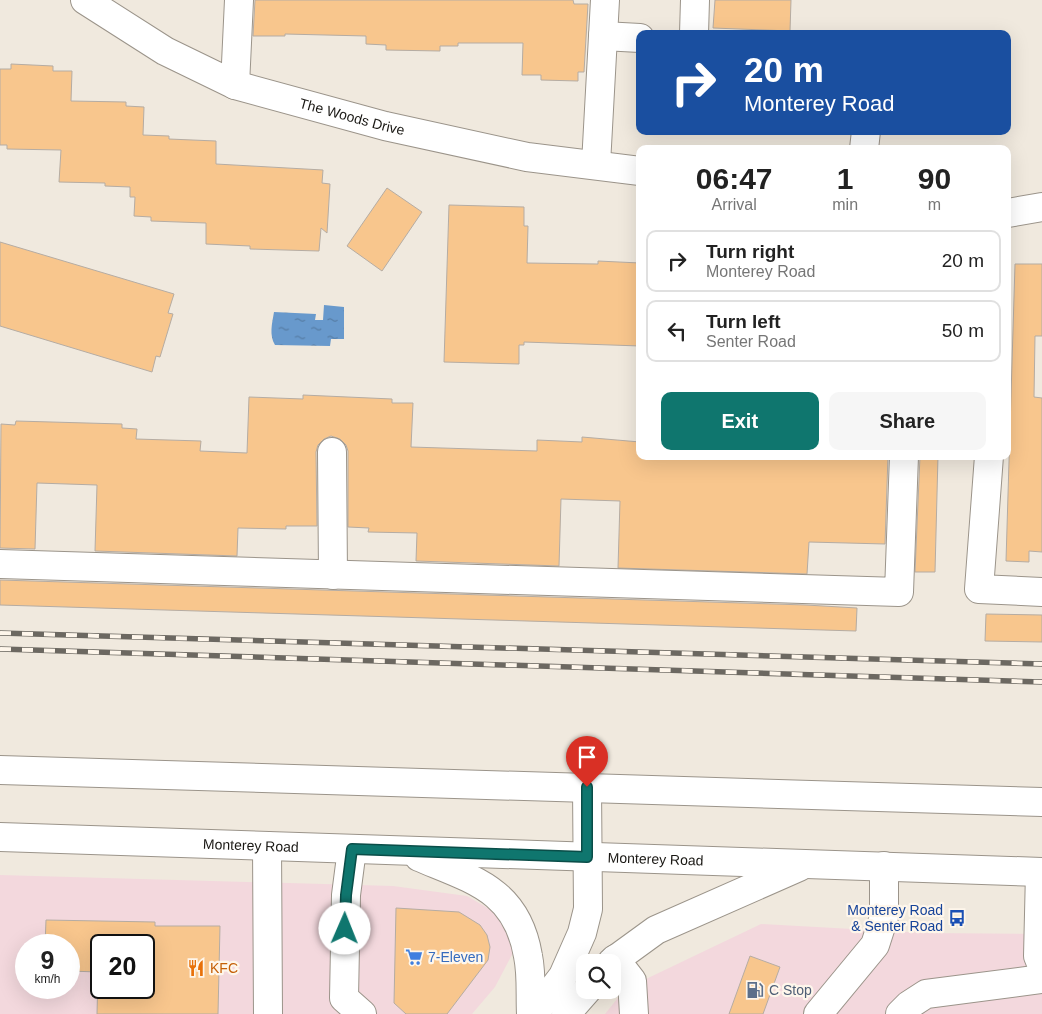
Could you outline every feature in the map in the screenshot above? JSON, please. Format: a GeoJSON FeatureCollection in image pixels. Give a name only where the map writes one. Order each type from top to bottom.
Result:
{"type":"FeatureCollection","features":[{"type":"Feature","properties":{"kind":"main road"},"geometry":{"type":"LineString","coordinates":[[235,85],[239,0]]}},
{"type":"Feature","properties":{"kind":"main road"},"geometry":{"type":"LineString","coordinates":[[596,164],[605,0]]}},
{"type":"Feature","properties":{"kind":"main road"},"geometry":{"type":"LineString","coordinates":[[694,30],[695,0]]}},
{"type":"Feature","properties":{"kind":"main road","name":"The Woods Drive"},"geometry":{"type":"LineString","coordinates":[[90,1],[165,51],[235,85],[385,126],[527,157],[636,170]]}},
{"type":"Feature","properties":{"kind":"main road"},"geometry":{"type":"LineString","coordinates":[[603,36],[636,38]]}},
{"type":"Feature","properties":{"kind":"main road"},"geometry":{"type":"LineString","coordinates":[[1011,213],[1042,207]]}},
{"type":"Feature","properties":{"kind":"main road"},"geometry":{"type":"LineString","coordinates":[[332,452],[333,575]]}},
{"type":"Feature","properties":{"kind":"main road"},"geometry":{"type":"LineString","coordinates":[[0,564],[899,592],[904,460]]}},
{"type":"Feature","properties":{"kind":"main road"},"geometry":{"type":"LineString","coordinates":[[989,460],[979,589],[1042,592]]}},
{"type":"Feature","properties":{"kind":"main road"},"geometry":{"type":"LineString","coordinates":[[0,770],[1042,802]]}},
{"type":"Feature","properties":{"kind":"main road"},"geometry":{"type":"LineString","coordinates":[[532,1014],[563,976],[582,933],[588,909],[587,787]]}},
{"type":"Feature","properties":{"kind":"main road","name":"Monterey Road"},"geometry":{"type":"LineString","coordinates":[[0,837],[1041,872]]}},
{"type":"Feature","properties":{"kind":"main road"},"geometry":{"type":"LineString","coordinates":[[267,846],[268,1014]]}},
{"type":"Feature","properties":{"kind":"main road"},"geometry":{"type":"LineString","coordinates":[[352,849],[346,895],[344,998],[362,1014]]}},
{"type":"Feature","properties":{"kind":"main road"},"geometry":{"type":"LineString","coordinates":[[404,851],[467,877],[492,891],[511,909],[522,929],[529,958],[532,1014]]}},
{"type":"Feature","properties":{"kind":"main road"},"geometry":{"type":"LineString","coordinates":[[621,955],[656,930],[805,864]]}},
{"type":"Feature","properties":{"kind":"main road"},"geometry":{"type":"LineString","coordinates":[[818,1014],[875,944],[884,918],[884,866]]}},
{"type":"Feature","properties":{"kind":"main road"},"geometry":{"type":"LineString","coordinates":[[900,1014],[909,1005],[926,994],[1041,964],[1041,872]]}},
{"type":"Feature","properties":{"kind":"main road"},"geometry":{"type":"LineString","coordinates":[[621,969],[632,981],[634,1014]]}},
{"type":"Feature","properties":{"kind":"main road"},"geometry":{"type":"LineString","coordinates":[[566,1014],[579,999]]}},
{"type":"Feature","properties":{"kind":"shaded area"},"geometry":{"type":"Polygon","coordinates":[[[0,875],[393,886],[467,896],[503,917],[514,951],[495,987],[472,1014],[0,1014],[0,875]]]}},
{"type":"Feature","properties":{"kind":"shaded area"},"geometry":{"type":"Polygon","coordinates":[[[761,924],[925,933],[1042,934],[1042,1014],[605,1014],[617,999],[621,999],[621,994],[625,989],[761,924]]]}},
{"type":"Feature","properties":{"kind":"water"},"geometry":{"type":"Polygon","coordinates":[[[324,305],[344,307],[344,339],[331,339],[330,346],[275,345],[272,333],[274,312],[316,314],[315,320],[323,320],[324,305]]]}},
{"type":"Feature","properties":{"kind":"building"},"geometry":{"type":"Polygon","coordinates":[[[255,0],[573,0],[574,4],[588,4],[584,72],[578,72],[578,81],[541,80],[541,75],[522,75],[523,43],[458,43],[458,46],[440,46],[440,51],[386,50],[386,45],[366,44],[366,36],[285,34],[285,36],[253,36],[255,0]]]}},
{"type":"Feature","properties":{"kind":"building"},"geometry":{"type":"Polygon","coordinates":[[[715,0],[791,0],[790,30],[713,28],[715,0]]]}},
{"type":"Feature","properties":{"kind":"building"},"geometry":{"type":"Polygon","coordinates":[[[11,64],[53,66],[53,71],[72,71],[71,101],[126,102],[126,106],[144,107],[143,135],[169,136],[169,139],[216,141],[216,164],[323,170],[322,183],[330,184],[327,233],[321,228],[319,251],[250,249],[250,246],[206,244],[206,223],[151,221],[151,217],[134,216],[135,197],[130,197],[130,187],[105,186],[105,183],[59,182],[61,150],[7,149],[7,145],[0,145],[0,69],[11,69],[11,64]]]}},
{"type":"Feature","properties":{"kind":"building"},"geometry":{"type":"Polygon","coordinates":[[[387,188],[422,212],[382,271],[347,246],[387,188]]]}},
{"type":"Feature","properties":{"kind":"building"},"geometry":{"type":"Polygon","coordinates":[[[449,205],[524,207],[524,226],[528,226],[527,263],[598,264],[598,261],[636,263],[636,346],[524,342],[524,345],[519,345],[519,364],[444,362],[449,205]]]}},
{"type":"Feature","properties":{"kind":"building"},"geometry":{"type":"Polygon","coordinates":[[[0,242],[174,294],[168,313],[173,314],[160,357],[156,356],[152,372],[0,326],[0,242]]]}},
{"type":"Feature","properties":{"kind":"building"},"geometry":{"type":"Polygon","coordinates":[[[1015,264],[1042,264],[1042,336],[1035,336],[1034,397],[1042,398],[1042,552],[1029,551],[1029,562],[1006,561],[1009,460],[1011,460],[1015,264]]]}},
{"type":"Feature","properties":{"kind":"building"},"geometry":{"type":"Polygon","coordinates":[[[303,395],[392,399],[392,403],[413,403],[411,447],[537,451],[537,440],[582,442],[582,437],[636,442],[636,460],[888,460],[885,544],[809,542],[807,574],[618,568],[620,501],[561,499],[559,566],[416,561],[417,533],[368,532],[369,528],[348,527],[348,451],[346,445],[340,439],[331,436],[324,439],[318,445],[316,452],[317,526],[286,526],[286,529],[238,528],[237,556],[95,551],[97,485],[37,483],[35,549],[0,548],[1,424],[15,425],[16,421],[122,424],[122,428],[137,429],[136,439],[201,441],[200,451],[247,453],[249,397],[303,399],[303,395]]]}},
{"type":"Feature","properties":{"kind":"building"},"geometry":{"type":"Polygon","coordinates":[[[920,460],[938,460],[935,572],[915,572],[920,460]]]}},
{"type":"Feature","properties":{"kind":"building"},"geometry":{"type":"Polygon","coordinates":[[[0,580],[857,608],[856,631],[0,605],[0,580]]]}},
{"type":"Feature","properties":{"kind":"building"},"geometry":{"type":"Polygon","coordinates":[[[986,614],[1042,615],[1042,642],[985,641],[986,614]]]}},
{"type":"Feature","properties":{"kind":"building"},"geometry":{"type":"Polygon","coordinates":[[[396,908],[459,912],[480,925],[487,935],[490,947],[488,960],[447,1014],[406,1014],[394,1003],[396,908]]]}},
{"type":"Feature","properties":{"kind":"building"},"geometry":{"type":"Polygon","coordinates":[[[46,920],[155,922],[155,926],[220,926],[218,1014],[97,1014],[97,999],[155,999],[155,934],[90,934],[90,972],[80,971],[80,934],[45,934],[46,920]]]}},
{"type":"Feature","properties":{"kind":"building","name":"C Stop"},"geometry":{"type":"Polygon","coordinates":[[[750,956],[780,967],[763,1014],[729,1014],[750,956]]]}},
{"type":"Feature","properties":{"kind":"railway"},"geometry":{"type":"LineString","coordinates":[[0,633],[1042,664]]}},
{"type":"Feature","properties":{"kind":"railway"},"geometry":{"type":"LineString","coordinates":[[0,649],[1042,682]]}},
{"type":"Feature","properties":{"kind":"place","name":"Monterey Road & Senter Road"},"geometry":{"type":"Point","coordinates":[957,918]}},
{"type":"Feature","properties":{"kind":"place","name":"7-Eleven"},"geometry":{"type":"Point","coordinates":[414,957]}},
{"type":"Feature","properties":{"kind":"place","name":"KFC"},"geometry":{"type":"Point","coordinates":[196,968]}},
{"type":"Feature","properties":{"kind":"place","name":"C Stop"},"geometry":{"type":"Point","coordinates":[755,990]}},
{"type":"Feature","properties":{"kind":"route"},"geometry":{"type":"LineString","coordinates":[[345,929],[346,895],[352,849],[587,857],[587,787]]}}]}
